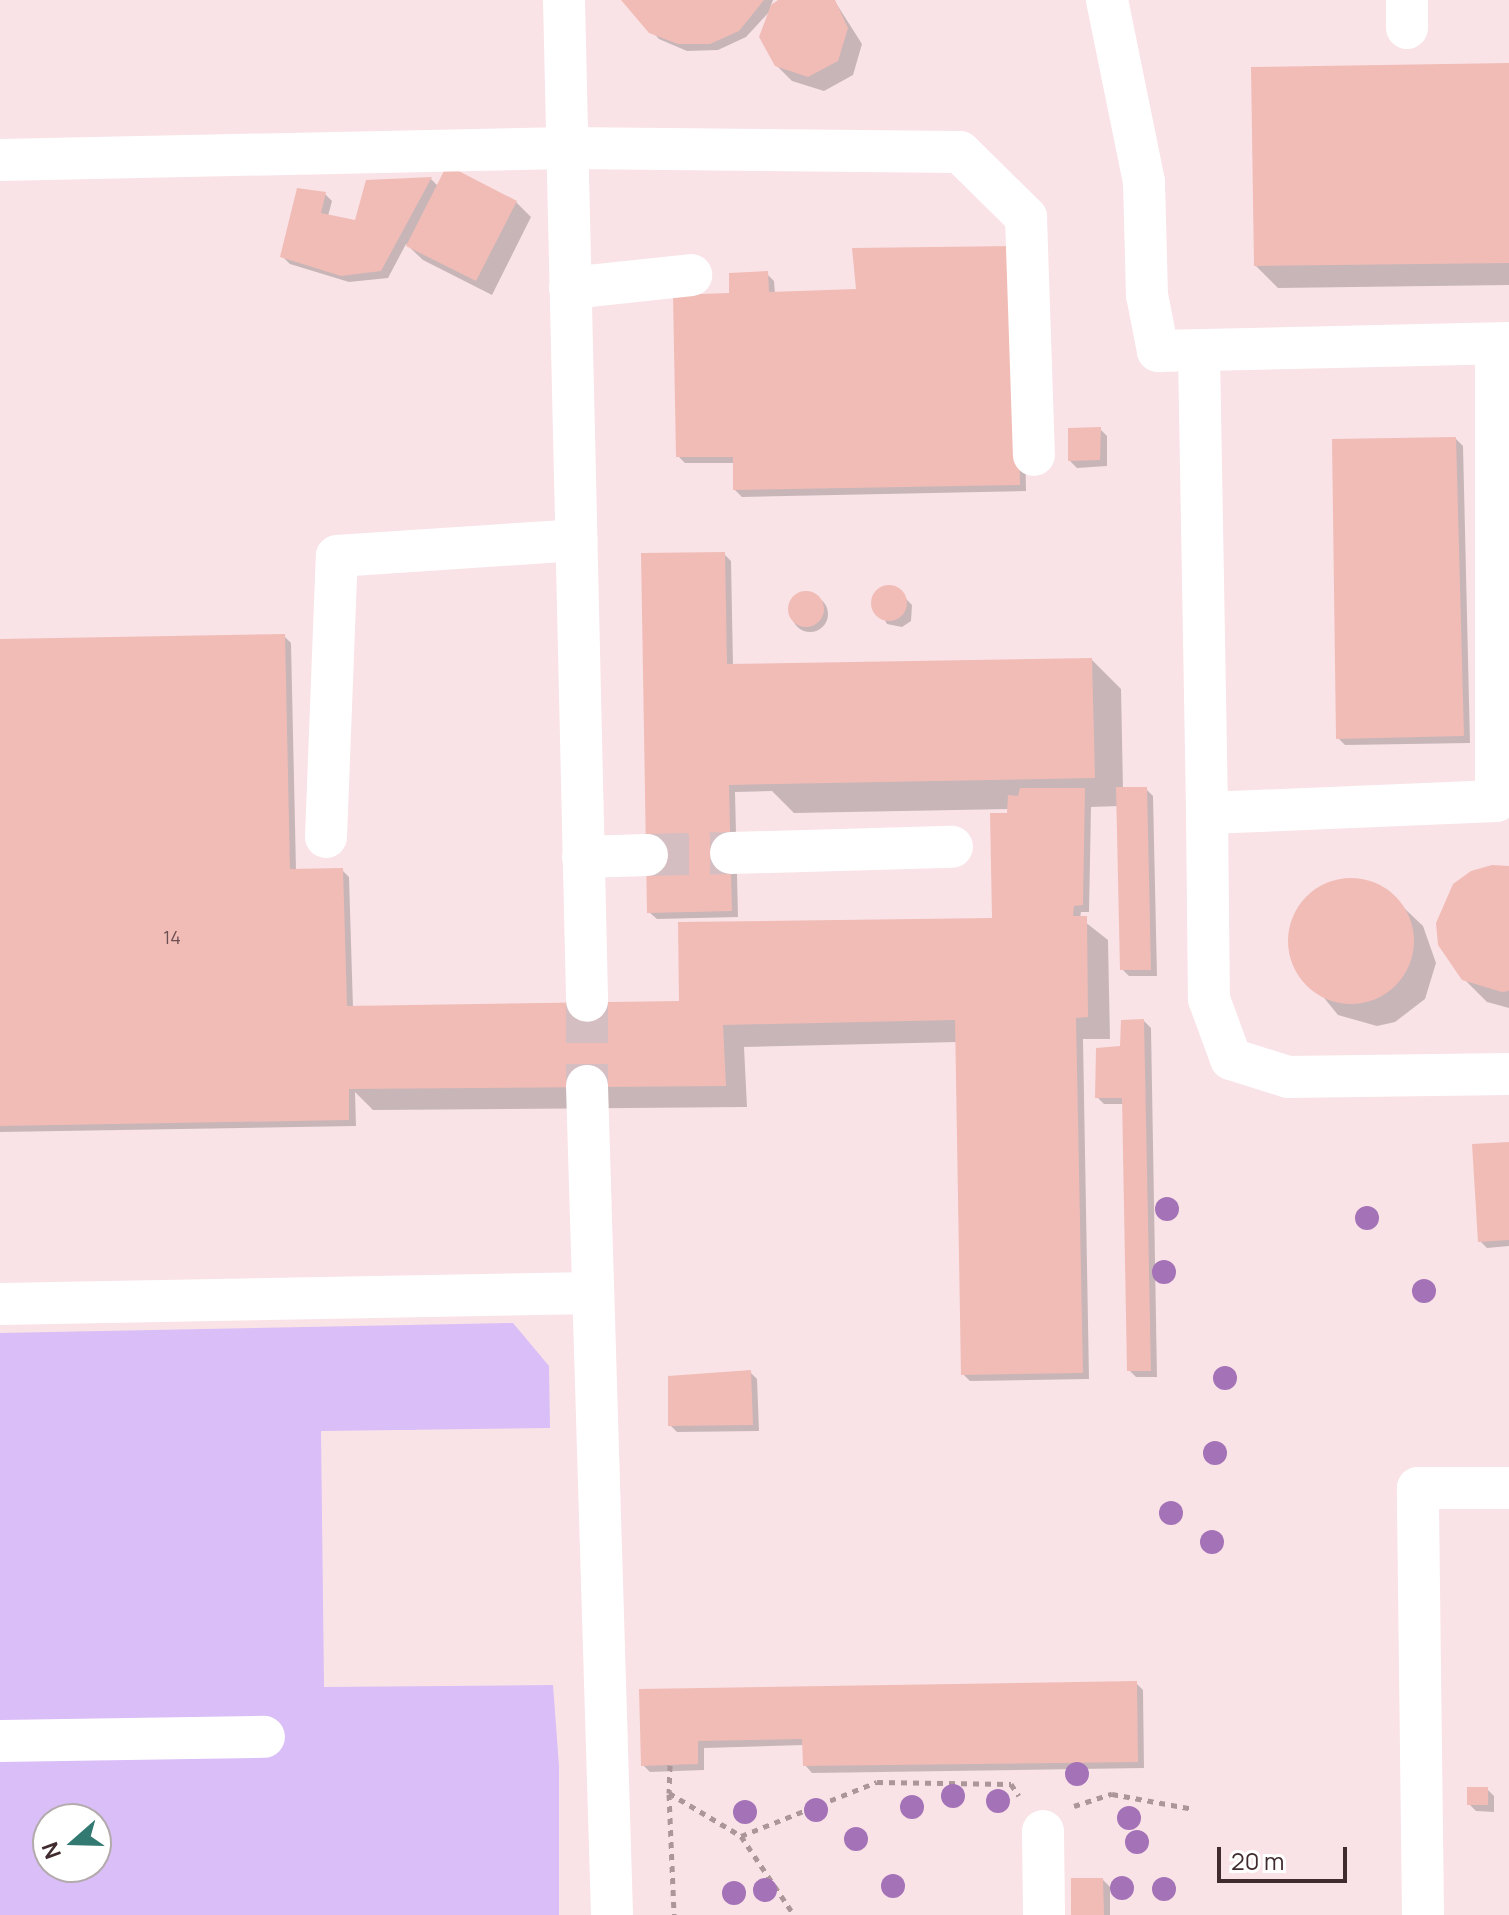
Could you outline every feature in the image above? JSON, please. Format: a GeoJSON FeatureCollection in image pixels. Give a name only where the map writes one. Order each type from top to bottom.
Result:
{"type":"FeatureCollection","features":[{"type":"Feature","properties":{"kind":"lane"},"geometry":{"type":"LineString","coordinates":[[564,0],[587,1001]]}},
{"type":"Feature","properties":{"kind":"lane"},"geometry":{"type":"LineString","coordinates":[[1107,0],[1144,182],[1147,295],[1158,351],[1502,344],[1502,802],[1207,813]]}},
{"type":"Feature","properties":{"kind":"lane"},"geometry":{"type":"LineString","coordinates":[[0,160],[567,148],[960,152],[1026,217],[1034,455]]}},
{"type":"Feature","properties":{"kind":"lane"},"geometry":{"type":"LineString","coordinates":[[570,288],[691,275]]}},
{"type":"Feature","properties":{"kind":"lane"},"geometry":{"type":"LineString","coordinates":[[1199,352],[1209,999],[1231,1059],[1288,1077],[1509,1074]]}},
{"type":"Feature","properties":{"kind":"lane"},"geometry":{"type":"LineString","coordinates":[[326,837],[337,556],[576,540]]}},
{"type":"Feature","properties":{"kind":"lane"},"geometry":{"type":"LineString","coordinates":[[731,853],[952,847]]}},
{"type":"Feature","properties":{"kind":"lane"},"geometry":{"type":"LineString","coordinates":[[583,857],[647,855]]}},
{"type":"Feature","properties":{"kind":"lane"},"geometry":{"type":"LineString","coordinates":[[587,1086],[612,1915]]}},
{"type":"Feature","properties":{"kind":"lane"},"geometry":{"type":"LineString","coordinates":[[0,1304],[593,1293]]}},
{"type":"Feature","properties":{"kind":"lane"},"geometry":{"type":"LineString","coordinates":[[1423,1915],[1418,1488],[1509,1488]]}},
{"type":"Feature","properties":{"kind":"lane"},"geometry":{"type":"LineString","coordinates":[[0,1741],[264,1737]]}},
{"type":"Feature","properties":{"kind":"lane"},"geometry":{"type":"LineString","coordinates":[[1043,1831],[1044,1915]]}},
{"type":"Feature","properties":{"kind":"path"},"geometry":{"type":"LineString","coordinates":[[670,1765],[674,1915]]}},
{"type":"Feature","properties":{"kind":"path"},"geometry":{"type":"LineString","coordinates":[[741,1836],[877,1782],[1011,1784],[1043,1831],[1082,1800],[1112,1794],[1194,1809]]}},
{"type":"Feature","properties":{"kind":"path"},"geometry":{"type":"LineString","coordinates":[[669,1793],[741,1836],[794,1915]]}},
{"type":"Feature","properties":{"kind":"shaded area"},"geometry":{"type":"Polygon","coordinates":[[[513,1323],[549,1366],[550,1428],[321,1431],[324,1687],[553,1685],[559,1766],[559,1915],[0,1915],[0,1333],[513,1323]]]}},
{"type":"Feature","properties":{"kind":"building"},"geometry":{"type":"Polygon","coordinates":[[[621,0],[764,0],[739,31],[710,44],[678,44],[649,33],[621,0]]]}},
{"type":"Feature","properties":{"kind":"building"},"geometry":{"type":"Polygon","coordinates":[[[778,0],[835,0],[848,28],[838,61],[808,77],[775,66],[759,37],[771,5],[778,0]]]}},
{"type":"Feature","properties":{"kind":"building"},"geometry":{"type":"Polygon","coordinates":[[[1509,63],[1509,263],[1254,266],[1251,67],[1509,63]]]}},
{"type":"Feature","properties":{"kind":"building"},"geometry":{"type":"Polygon","coordinates":[[[447,165],[517,201],[476,281],[406,246],[447,165]]]}},
{"type":"Feature","properties":{"kind":"building"},"geometry":{"type":"Polygon","coordinates":[[[432,177],[381,271],[341,276],[280,257],[297,188],[326,192],[321,213],[355,220],[366,180],[432,177]]]}},
{"type":"Feature","properties":{"kind":"building"},"geometry":{"type":"Polygon","coordinates":[[[1015,246],[1020,485],[733,490],[733,457],[676,457],[673,295],[729,293],[729,273],[768,271],[769,292],[856,289],[852,248],[1015,246]]]}},
{"type":"Feature","properties":{"kind":"building"},"geometry":{"type":"Polygon","coordinates":[[[1101,427],[1100,460],[1068,461],[1068,428],[1101,427]]]}},
{"type":"Feature","properties":{"kind":"building"},"geometry":{"type":"Polygon","coordinates":[[[1456,437],[1464,736],[1336,739],[1332,439],[1456,437]]]}},
{"type":"Feature","properties":{"kind":"building"},"geometry":{"type":"Polygon","coordinates":[[[725,552],[727,664],[1092,658],[1095,778],[729,785],[732,911],[647,913],[641,553],[725,552]]]}},
{"type":"Feature","properties":{"kind":"building"},"geometry":{"type":"Polygon","coordinates":[[[889,585],[902,590],[907,603],[902,616],[889,621],[876,616],[871,603],[876,590],[889,585]]]}},
{"type":"Feature","properties":{"kind":"building"},"geometry":{"type":"Polygon","coordinates":[[[806,591],[819,596],[824,609],[819,622],[806,627],[793,622],[788,609],[793,596],[806,591]]]}},
{"type":"Feature","properties":{"kind":"building"},"geometry":{"type":"Polygon","coordinates":[[[285,634],[290,869],[343,868],[347,1006],[679,1001],[678,922],[992,918],[990,813],[1007,813],[1008,795],[1018,796],[1020,788],[1085,788],[1083,905],[1074,906],[1073,916],[1087,916],[1088,1017],[1076,1018],[1083,1373],[961,1375],[955,1020],[723,1025],[726,1086],[349,1089],[349,1120],[0,1126],[0,639],[285,634]]]}},
{"type":"Feature","properties":{"kind":"building"},"geometry":{"type":"Polygon","coordinates":[[[1116,787],[1147,787],[1151,970],[1120,970],[1116,787]]]}},
{"type":"Feature","properties":{"kind":"building"},"geometry":{"type":"Polygon","coordinates":[[[1492,865],[1509,866],[1509,991],[1502,992],[1462,980],[1438,945],[1436,923],[1453,884],[1471,871],[1492,865]]]}},
{"type":"Feature","properties":{"kind":"building"},"geometry":{"type":"Polygon","coordinates":[[[1351,878],[1375,883],[1396,896],[1409,917],[1414,941],[1409,965],[1396,986],[1375,999],[1351,1004],[1327,999],[1306,986],[1293,965],[1288,941],[1293,917],[1306,896],[1327,883],[1351,878]]]}},
{"type":"Feature","properties":{"kind":"building"},"geometry":{"type":"Polygon","coordinates":[[[1144,1019],[1151,1371],[1127,1371],[1122,1098],[1095,1098],[1096,1048],[1120,1046],[1121,1020],[1144,1019]]]}},
{"type":"Feature","properties":{"kind":"building"},"geometry":{"type":"Polygon","coordinates":[[[1509,1142],[1509,1240],[1478,1242],[1472,1144],[1509,1142]]]}},
{"type":"Feature","properties":{"kind":"building"},"geometry":{"type":"Polygon","coordinates":[[[751,1370],[753,1425],[668,1426],[668,1376],[751,1370]]]}},
{"type":"Feature","properties":{"kind":"building"},"geometry":{"type":"Polygon","coordinates":[[[1137,1681],[1138,1762],[803,1766],[802,1739],[698,1741],[698,1764],[641,1766],[639,1689],[1137,1681]]]}},
{"type":"Feature","properties":{"kind":"building"},"geometry":{"type":"Polygon","coordinates":[[[1467,1787],[1488,1787],[1488,1805],[1467,1805],[1467,1787]]]}},
{"type":"Feature","properties":{"kind":"building"},"geometry":{"type":"Polygon","coordinates":[[[1071,1878],[1103,1878],[1104,1915],[1071,1915],[1071,1878]]]}},
{"type":"Feature","properties":{"kind":"tunnel"},"geometry":{"type":"LineString","coordinates":[[647,855],[731,853]]}},
{"type":"Feature","properties":{"kind":"tunnel"},"geometry":{"type":"LineString","coordinates":[[587,1001],[587,1086]]}}]}
